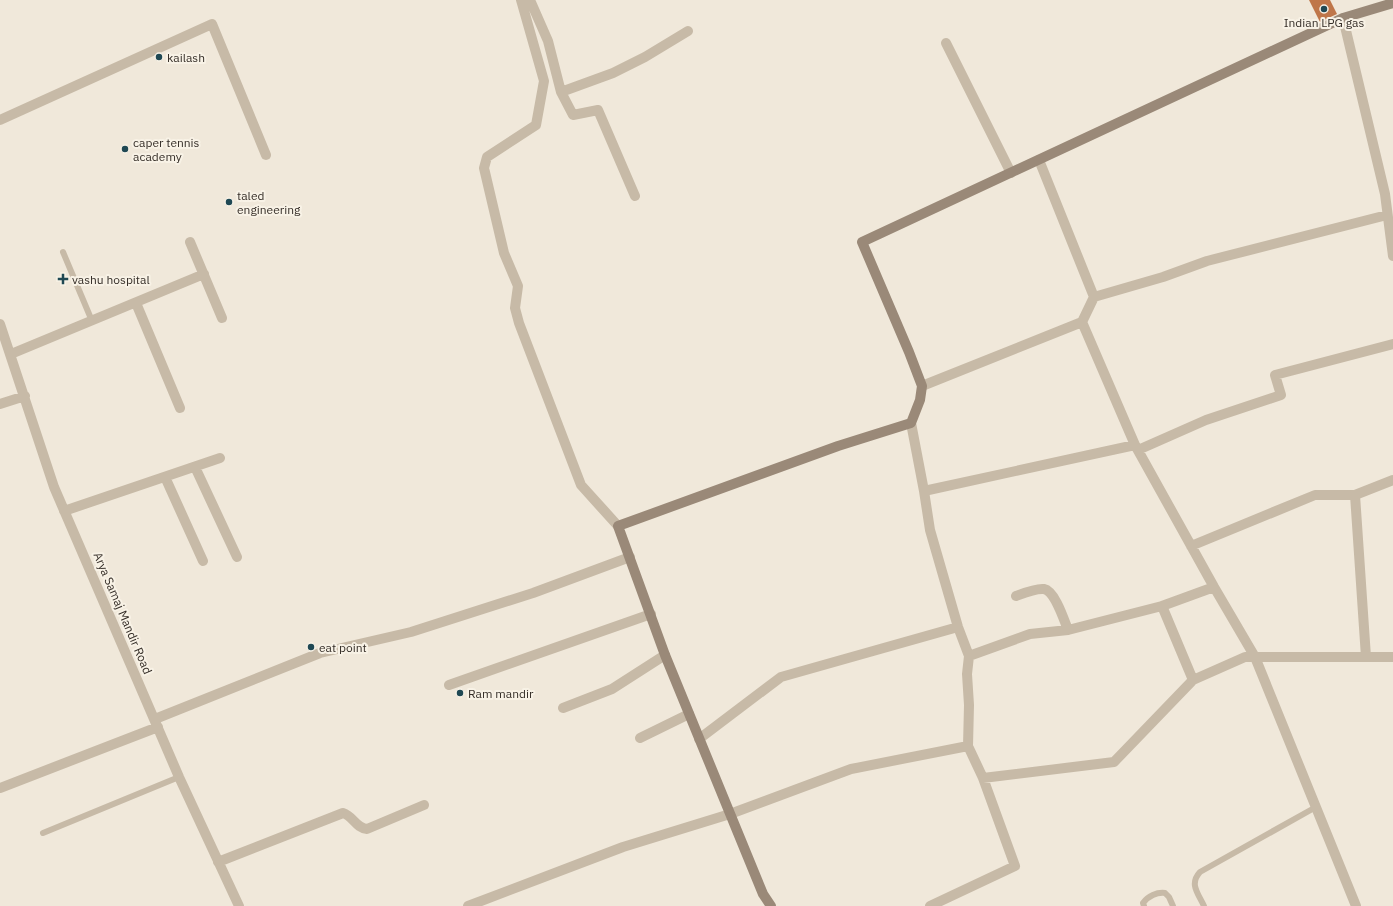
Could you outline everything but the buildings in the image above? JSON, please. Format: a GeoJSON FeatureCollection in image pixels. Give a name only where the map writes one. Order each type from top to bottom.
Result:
{"type":"FeatureCollection","features":[{"type":"Feature","properties":{"kind":"street"},"geometry":{"type":"LineString","coordinates":[[521,0],[544,81],[536,125],[487,158],[484,168],[504,252],[518,286],[515,308],[519,323],[581,485],[618,526],[665,655],[763,894],[771,906]]}},
{"type":"Feature","properties":{"kind":"street"},"geometry":{"type":"LineString","coordinates":[[530,0],[548,41],[561,92],[573,115],[598,110],[635,196]]}},
{"type":"Feature","properties":{"kind":"street"},"geometry":{"type":"LineString","coordinates":[[930,906],[1014,866],[983,778],[968,746],[969,705],[967,674],[969,656],[958,627],[930,530],[911,423],[920,400],[922,386],[862,242],[1343,18],[1393,2]]}},
{"type":"Feature","properties":{"kind":"street"},"geometry":{"type":"LineString","coordinates":[[1343,18],[1384,194],[1393,256]]}},
{"type":"Feature","properties":{"kind":"street"},"geometry":{"type":"LineString","coordinates":[[0,120],[212,24],[266,155]]}},
{"type":"Feature","properties":{"kind":"street"},"geometry":{"type":"LineString","coordinates":[[561,92],[613,73],[688,31]]}},
{"type":"Feature","properties":{"kind":"street"},"geometry":{"type":"LineString","coordinates":[[946,43],[1011,173]]}},
{"type":"Feature","properties":{"kind":"street"},"geometry":{"type":"LineString","coordinates":[[922,386],[1082,322],[1094,297],[1039,160]]}},
{"type":"Feature","properties":{"kind":"street"},"geometry":{"type":"LineString","coordinates":[[1094,297],[1163,277],[1207,261],[1387,215]]}},
{"type":"Feature","properties":{"kind":"street"},"geometry":{"type":"LineString","coordinates":[[190,242],[222,318]]}},
{"type":"Feature","properties":{"kind":"street"},"geometry":{"type":"LineString","coordinates":[[11,354],[204,274]]}},
{"type":"Feature","properties":{"kind":"street"},"geometry":{"type":"LineString","coordinates":[[136,303],[180,408]]}},
{"type":"Feature","properties":{"kind":"street"},"geometry":{"type":"LineString","coordinates":[[1082,322],[1137,447],[1214,587],[1255,657],[1356,906]]}},
{"type":"Feature","properties":{"kind":"street","name":"Arya Samaj Mandir Road"},"geometry":{"type":"LineString","coordinates":[[1,328],[11,354],[54,487],[179,777],[239,906]]}},
{"type":"Feature","properties":{"kind":"street"},"geometry":{"type":"LineString","coordinates":[[924,491],[1137,447],[1206,420],[1281,395],[1275,375],[1393,344]]}},
{"type":"Feature","properties":{"kind":"street"},"geometry":{"type":"LineString","coordinates":[[0,404],[25,396]]}},
{"type":"Feature","properties":{"kind":"street"},"geometry":{"type":"LineString","coordinates":[[618,526],[838,446],[911,423]]}},
{"type":"Feature","properties":{"kind":"street"},"geometry":{"type":"LineString","coordinates":[[64,511],[220,458]]}},
{"type":"Feature","properties":{"kind":"street"},"geometry":{"type":"LineString","coordinates":[[195,467],[237,557]]}},
{"type":"Feature","properties":{"kind":"street"},"geometry":{"type":"LineString","coordinates":[[165,477],[203,561]]}},
{"type":"Feature","properties":{"kind":"street"},"geometry":{"type":"LineString","coordinates":[[1191,546],[1316,495],[1354,495],[1393,480]]}},
{"type":"Feature","properties":{"kind":"street"},"geometry":{"type":"LineString","coordinates":[[1354,495],[1366,657]]}},
{"type":"Feature","properties":{"kind":"street"},"geometry":{"type":"LineString","coordinates":[[0,788],[320,654],[411,632],[533,593],[630,557]]}},
{"type":"Feature","properties":{"kind":"street"},"geometry":{"type":"LineString","coordinates":[[969,656],[1030,634],[1068,630],[1162,606],[1214,587]]}},
{"type":"Feature","properties":{"kind":"street"},"geometry":{"type":"LineString","coordinates":[[1016,596],[1043,589],[1048,590],[1054,596],[1068,630]]}},
{"type":"Feature","properties":{"kind":"street"},"geometry":{"type":"LineString","coordinates":[[1162,606],[1193,680]]}},
{"type":"Feature","properties":{"kind":"street"},"geometry":{"type":"LineString","coordinates":[[449,685],[651,614]]}},
{"type":"Feature","properties":{"kind":"street"},"geometry":{"type":"LineString","coordinates":[[700,739],[780,677],[958,627]]}},
{"type":"Feature","properties":{"kind":"street"},"geometry":{"type":"LineString","coordinates":[[563,708],[612,689],[665,655]]}},
{"type":"Feature","properties":{"kind":"street"},"geometry":{"type":"LineString","coordinates":[[983,778],[1114,762],[1193,680],[1244,657],[1393,657]]}},
{"type":"Feature","properties":{"kind":"street"},"geometry":{"type":"LineString","coordinates":[[640,738],[689,714]]}},
{"type":"Feature","properties":{"kind":"street"},"geometry":{"type":"LineString","coordinates":[[468,906],[623,847],[730,814],[851,769],[968,746]]}},
{"type":"Feature","properties":{"kind":"street"},"geometry":{"type":"LineString","coordinates":[[218,862],[343,812],[347,814],[359,827],[367,829],[424,805]]}},
{"type":"Feature","properties":{"kind":"lane"},"geometry":{"type":"LineString","coordinates":[[63,252],[92,321]]}},
{"type":"Feature","properties":{"kind":"lane"},"geometry":{"type":"LineString","coordinates":[[43,834],[179,777]]}},
{"type":"Feature","properties":{"kind":"lane"},"geometry":{"type":"LineString","coordinates":[[1204,906],[1194,884],[1195,877],[1200,872],[1316,806]]}},
{"type":"Feature","properties":{"kind":"lane"},"geometry":{"type":"LineString","coordinates":[[1144,906],[1143,902],[1145,900],[1156,893],[1161,892],[1165,893],[1173,906]]}},
{"type":"Feature","properties":{"kind":"place","name":"Indian LPG gas"},"geometry":{"type":"Point","coordinates":[1324,9]}},
{"type":"Feature","properties":{"kind":"place","name":"kailash"},"geometry":{"type":"Point","coordinates":[159,57]}},
{"type":"Feature","properties":{"kind":"place","name":"caper tennis academy"},"geometry":{"type":"Point","coordinates":[125,149]}},
{"type":"Feature","properties":{"kind":"place","name":"taled engineering"},"geometry":{"type":"Point","coordinates":[229,202]}},
{"type":"Feature","properties":{"kind":"place","name":"vashu hospital"},"geometry":{"type":"Point","coordinates":[63,279]}},
{"type":"Feature","properties":{"kind":"place","name":"eat point"},"geometry":{"type":"Point","coordinates":[311,647]}},
{"type":"Feature","properties":{"kind":"place","name":"Ram mandir"},"geometry":{"type":"Point","coordinates":[460,693]}}]}
